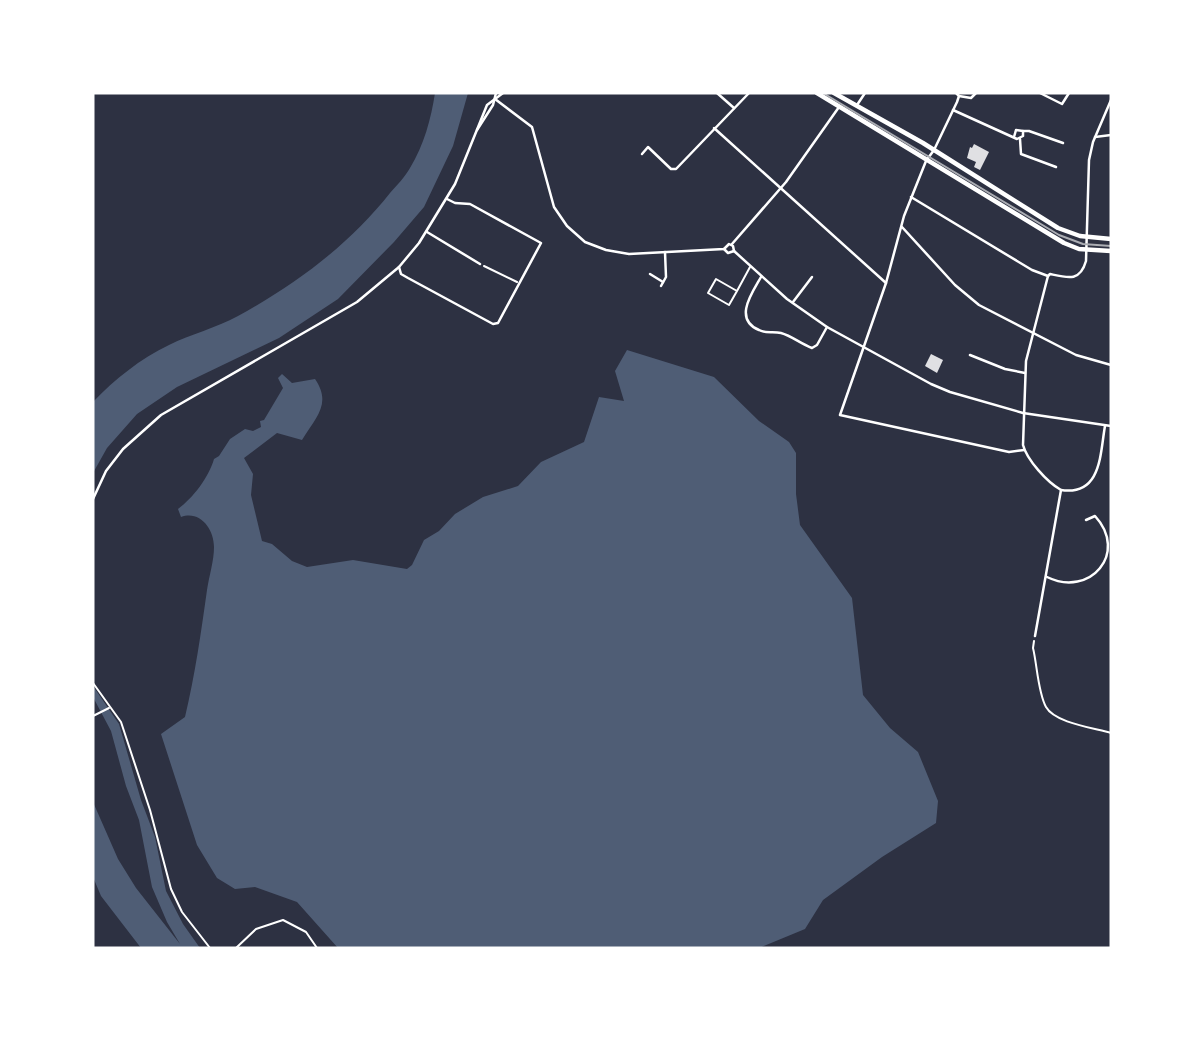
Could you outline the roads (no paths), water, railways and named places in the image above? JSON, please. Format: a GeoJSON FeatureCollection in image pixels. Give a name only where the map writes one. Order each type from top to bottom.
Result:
{"type":"FeatureCollection","features":[{"type":"Feature","properties":{"kind":"main road"},"geometry":{"type":"LineString","coordinates":[[817,93],[1061,242],[1087,250],[1111,251]]}},
{"type":"Feature","properties":{"kind":"main road"},"geometry":{"type":"LineString","coordinates":[[834,93],[934,150],[1054,226],[1071,234],[1111,239]]}},
{"type":"Feature","properties":{"kind":"street"},"geometry":{"type":"LineString","coordinates":[[495,99],[496,93]]}},
{"type":"Feature","properties":{"kind":"street"},"geometry":{"type":"LineString","coordinates":[[93,499],[106,471],[123,449],[161,415],[357,302],[399,267],[427,232],[447,199],[460,175],[487,105],[503,93]]}},
{"type":"Feature","properties":{"kind":"street"},"geometry":{"type":"LineString","coordinates":[[717,93],[734,108]]}},
{"type":"Feature","properties":{"kind":"street"},"geometry":{"type":"LineString","coordinates":[[642,154],[648,148],[671,169],[676,169],[749,93]]}},
{"type":"Feature","properties":{"kind":"street"},"geometry":{"type":"LineString","coordinates":[[857,105],[865,93]]}},
{"type":"Feature","properties":{"kind":"street"},"geometry":{"type":"LineString","coordinates":[[976,93],[971,98],[957,94],[953,110],[926,161],[901,226],[886,283],[840,415],[1009,452],[1024,450]]}},
{"type":"Feature","properties":{"kind":"street"},"geometry":{"type":"LineString","coordinates":[[1040,93],[1062,104],[1069,93]]}},
{"type":"Feature","properties":{"kind":"street"},"geometry":{"type":"LineString","coordinates":[[495,99],[532,127],[558,215],[585,242],[606,250],[629,254],[724,248],[727,244],[732,244],[780,189],[839,107]]}},
{"type":"Feature","properties":{"kind":"street"},"geometry":{"type":"LineString","coordinates":[[911,197],[1032,270],[1048,276],[1051,274],[1071,279],[1078,276],[1084,267],[1087,250],[1088,167],[1095,137],[1111,100]]}},
{"type":"Feature","properties":{"kind":"street"},"geometry":{"type":"LineString","coordinates":[[953,110],[1020,139]]}},
{"type":"Feature","properties":{"kind":"street"},"geometry":{"type":"LineString","coordinates":[[715,128],[886,283]]}},
{"type":"Feature","properties":{"kind":"street"},"geometry":{"type":"LineString","coordinates":[[1014,137],[1016,130],[1029,131],[1063,142]]}},
{"type":"Feature","properties":{"kind":"street"},"geometry":{"type":"LineString","coordinates":[[1023,131],[1020,139],[1021,154],[1056,167]]}},
{"type":"Feature","properties":{"kind":"street"},"geometry":{"type":"LineString","coordinates":[[1095,137],[1111,135]]}},
{"type":"Feature","properties":{"kind":"street"},"geometry":{"type":"LineString","coordinates":[[399,267],[401,274],[496,325],[541,243],[470,204],[455,203],[447,199]]}},
{"type":"Feature","properties":{"kind":"street"},"geometry":{"type":"LineString","coordinates":[[901,226],[956,285],[979,305],[1076,355],[1111,365]]}},
{"type":"Feature","properties":{"kind":"street"},"geometry":{"type":"LineString","coordinates":[[427,232],[480,264]]}},
{"type":"Feature","properties":{"kind":"street"},"geometry":{"type":"LineString","coordinates":[[732,244],[734,251],[792,303],[827,327],[939,387],[1023,413],[1111,426]]}},
{"type":"Feature","properties":{"kind":"street"},"geometry":{"type":"LineString","coordinates":[[724,248],[728,253],[734,251]]}},
{"type":"Feature","properties":{"kind":"street"},"geometry":{"type":"LineString","coordinates":[[661,286],[666,277],[665,252]]}},
{"type":"Feature","properties":{"kind":"street"},"geometry":{"type":"LineString","coordinates":[[650,274],[663,282]]}},
{"type":"Feature","properties":{"kind":"street"},"geometry":{"type":"LineString","coordinates":[[761,276],[745,306],[746,317],[752,326],[762,332],[783,333],[810,348],[817,345],[827,327]]}},
{"type":"Feature","properties":{"kind":"street"},"geometry":{"type":"LineString","coordinates":[[1048,276],[1032,331],[1024,373],[1024,450],[1049,481],[1061,490],[1080,489],[1093,479],[1097,471],[1105,426]]}},
{"type":"Feature","properties":{"kind":"street"},"geometry":{"type":"LineString","coordinates":[[792,303],[812,277]]}},
{"type":"Feature","properties":{"kind":"street"},"geometry":{"type":"LineString","coordinates":[[970,355],[1005,369],[1024,373]]}},
{"type":"Feature","properties":{"kind":"street"},"geometry":{"type":"LineString","coordinates":[[1035,636],[1061,490]]}},
{"type":"Feature","properties":{"kind":"street"},"geometry":{"type":"LineString","coordinates":[[1047,577],[1059,582],[1075,583],[1088,578],[1100,568],[1107,551],[1107,536],[1095,516],[1086,520]]}},
{"type":"Feature","properties":{"kind":"lane"},"geometry":{"type":"LineString","coordinates":[[737,291],[716,279],[708,293],[729,305],[737,291],[751,266]]}},
{"type":"Feature","properties":{"kind":"water"},"geometry":{"type":"Polygon","coordinates":[[[435,93],[468,93],[453,146],[424,207],[394,242],[338,299],[279,338],[177,387],[137,414],[107,448],[93,473],[93,402],[138,363],[158,351],[260,304],[301,277],[357,230],[408,171],[426,132],[435,93]]]}},
{"type":"Feature","properties":{"kind":"water"},"geometry":{"type":"Polygon","coordinates":[[[627,350],[714,377],[759,421],[789,442],[796,453],[796,494],[800,525],[852,598],[863,695],[890,728],[918,752],[938,801],[936,823],[882,857],[823,900],[805,929],[759,948],[338,948],[297,902],[255,887],[235,889],[217,878],[197,845],[161,734],[185,717],[214,552],[212,534],[205,523],[194,516],[181,517],[178,509],[200,487],[214,459],[230,439],[245,429],[253,431],[261,427],[260,421],[264,420],[283,388],[278,378],[282,374],[292,383],[315,379],[320,388],[322,403],[317,417],[302,440],[277,433],[244,458],[253,474],[251,495],[262,541],[272,544],[292,561],[307,567],[353,560],[407,569],[412,565],[424,540],[439,531],[455,514],[483,497],[518,486],[541,462],[584,442],[599,397],[624,401],[615,371],[627,350]]]}},
{"type":"Feature","properties":{"kind":"water"},"geometry":{"type":"Polygon","coordinates":[[[93,686],[119,724],[141,800],[155,837],[166,891],[183,924],[200,948],[141,948],[101,896],[93,877],[93,802],[118,859],[136,888],[180,944],[152,887],[139,820],[126,786],[111,731],[93,697],[93,686]]]}},
{"type":"Feature","properties":{"kind":"tram line"},"geometry":{"type":"LineString","coordinates":[[823,93],[1059,235],[1083,244],[1111,246]]}}]}
